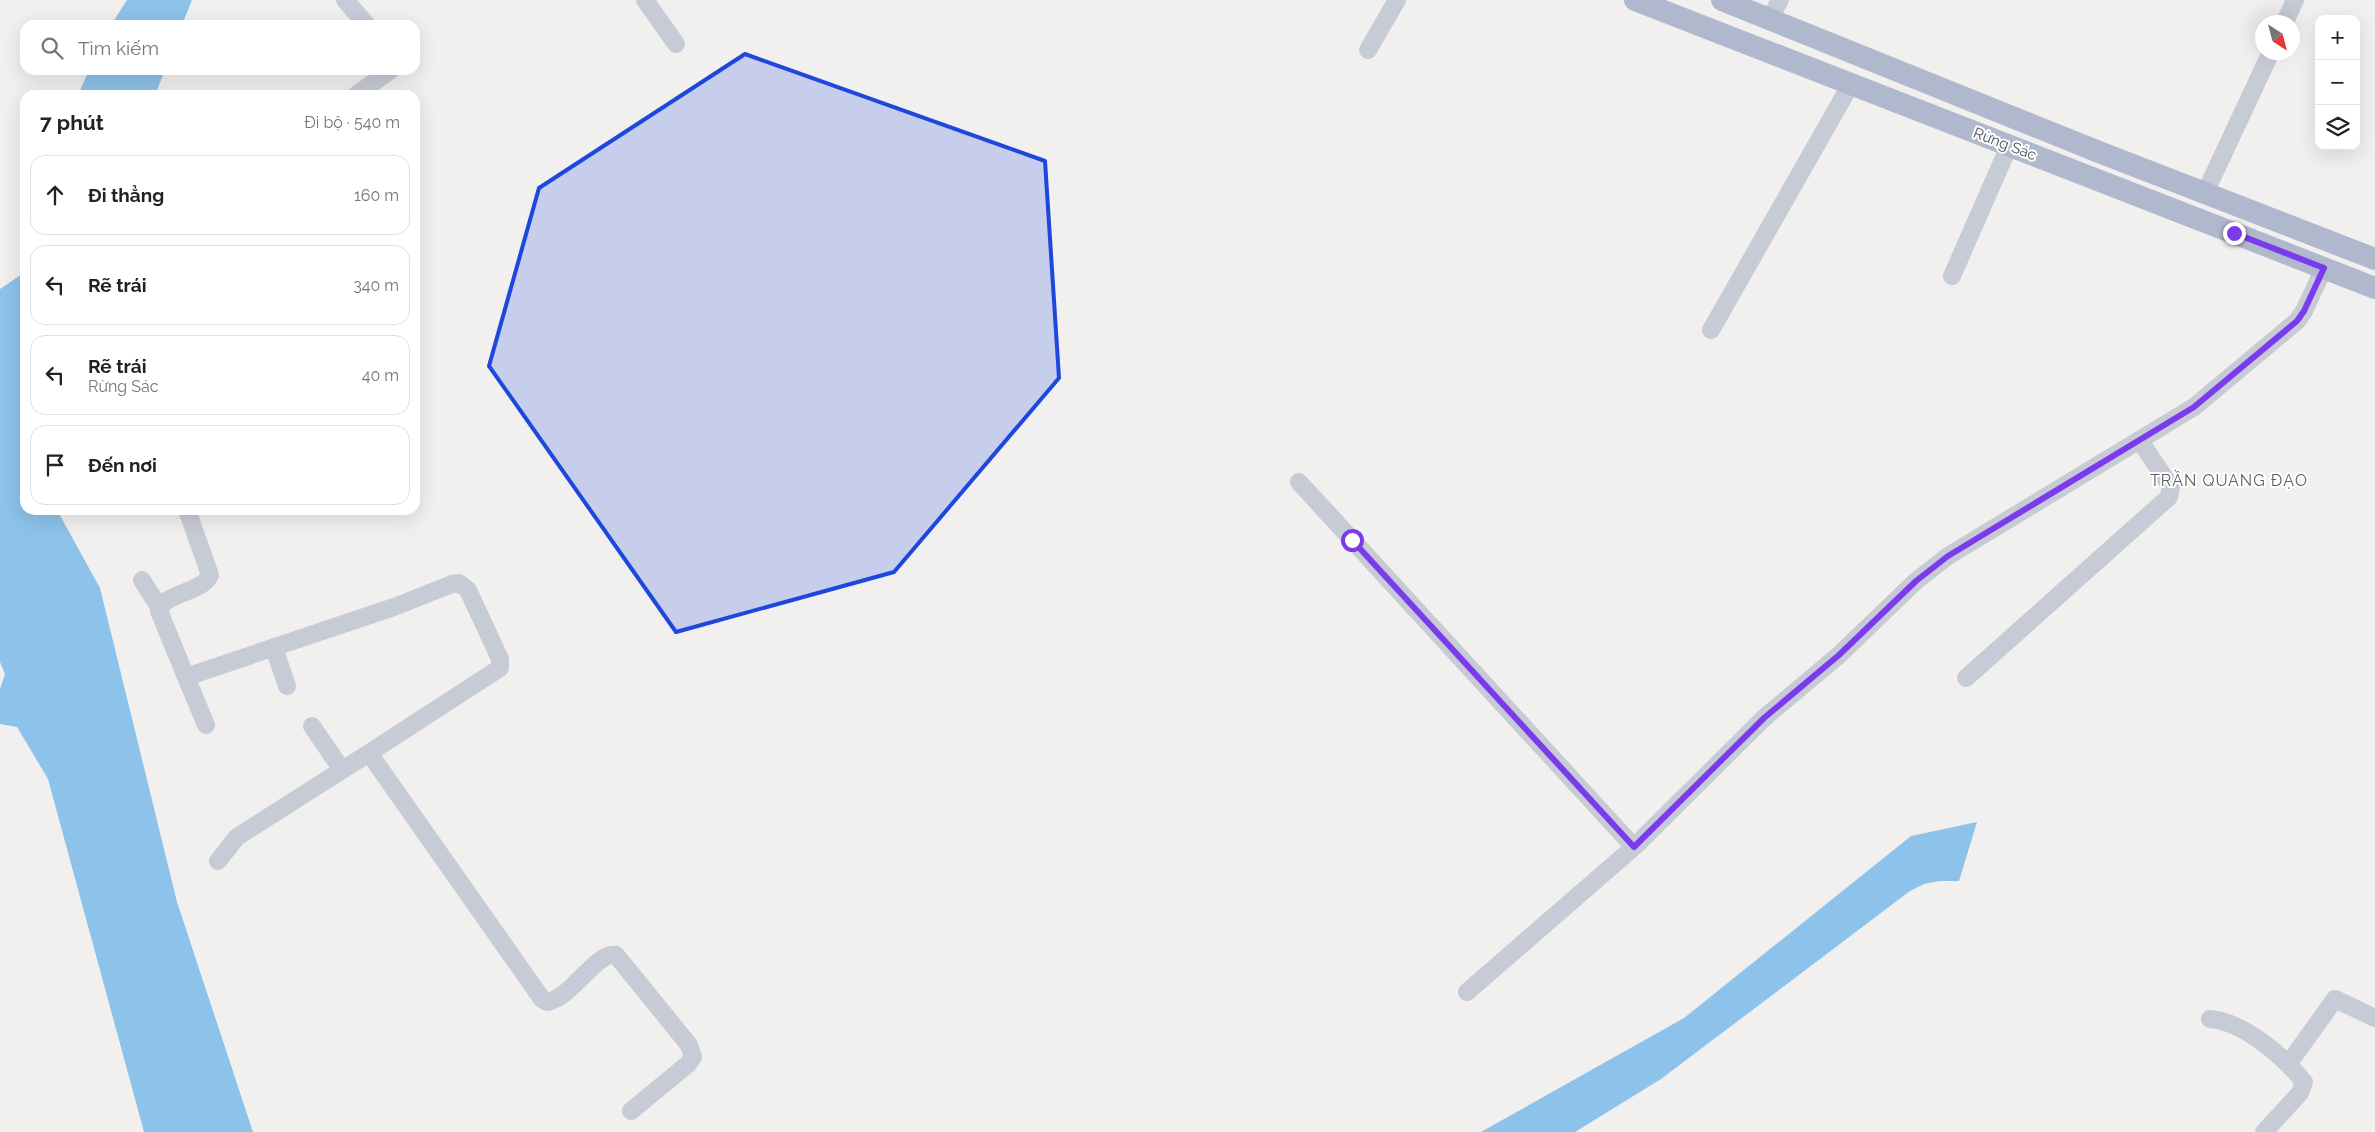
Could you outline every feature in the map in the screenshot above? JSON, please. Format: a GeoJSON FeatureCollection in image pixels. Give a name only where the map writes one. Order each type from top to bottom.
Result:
{"type":"FeatureCollection","features":[{"type":"Feature","properties":{"kind":"main road","name":"Rừng Sác"},"geometry":{"type":"LineString","coordinates":[[1635,0],[2375,288]]}},
{"type":"Feature","properties":{"kind":"main road","name":"Rừng Sác"},"geometry":{"type":"LineString","coordinates":[[1722,0],[1775,9],[2099,152],[2375,259]]}},
{"type":"Feature","properties":{"kind":"main road"},"geometry":{"type":"LineString","coordinates":[[2089,176],[2099,152]]}},
{"type":"Feature","properties":{"kind":"street"},"geometry":{"type":"LineString","coordinates":[[645,0],[676,44]]}},
{"type":"Feature","properties":{"kind":"street"},"geometry":{"type":"LineString","coordinates":[[1368,50],[1397,0]]}},
{"type":"Feature","properties":{"kind":"street"},"geometry":{"type":"LineString","coordinates":[[2288,15],[2296,0]]}},
{"type":"Feature","properties":{"kind":"street"},"geometry":{"type":"LineString","coordinates":[[348,1],[363,20]]}},
{"type":"Feature","properties":{"kind":"street"},"geometry":{"type":"LineString","coordinates":[[2205,193],[2267,60]]}},
{"type":"Feature","properties":{"kind":"street"},"geometry":{"type":"LineString","coordinates":[[363,90],[384,75]]}},
{"type":"Feature","properties":{"kind":"street"},"geometry":{"type":"LineString","coordinates":[[1711,330],[1851,84]]}},
{"type":"Feature","properties":{"kind":"street"},"geometry":{"type":"LineString","coordinates":[[1952,276],[2009,146]]}},
{"type":"Feature","properties":{"kind":"street"},"geometry":{"type":"LineString","coordinates":[[1467,992],[1634,847],[1764,718],[1839,655],[1916,581],[1948,556],[2194,407],[2289,328],[2304,311],[2324,268]]}},
{"type":"Feature","properties":{"kind":"street"},"geometry":{"type":"LineString","coordinates":[[1966,678],[2169,497],[2171,487],[2140,440]]}},
{"type":"Feature","properties":{"kind":"street"},"geometry":{"type":"LineString","coordinates":[[1298,482],[1634,847]]}},
{"type":"Feature","properties":{"kind":"street"},"geometry":{"type":"LineString","coordinates":[[160,607],[165,602],[207,582],[210,575],[189,515]]}},
{"type":"Feature","properties":{"kind":"street"},"geometry":{"type":"LineString","coordinates":[[142,580],[160,607],[159,611],[206,725]]}},
{"type":"Feature","properties":{"kind":"street"},"geometry":{"type":"LineString","coordinates":[[186,677],[459,583],[468,590],[500,659],[500,668],[237,837],[231,842],[218,861]]}},
{"type":"Feature","properties":{"kind":"street"},"geometry":{"type":"LineString","coordinates":[[274,648],[287,686]]}},
{"type":"Feature","properties":{"kind":"street"},"geometry":{"type":"LineString","coordinates":[[312,726],[342,770]]}},
{"type":"Feature","properties":{"kind":"street"},"geometry":{"type":"LineString","coordinates":[[369,753],[542,998],[547,1002],[558,1000],[605,957],[616,956],[689,1045],[693,1057],[688,1064],[631,1111]]}},
{"type":"Feature","properties":{"kind":"street"},"geometry":{"type":"LineString","coordinates":[[2289,1063],[2335,999],[2375,1018]]}},
{"type":"Feature","properties":{"kind":"street"},"geometry":{"type":"LineString","coordinates":[[2210,1019],[2225,1020],[2240,1028],[2289,1063],[2304,1082],[2300,1093],[2264,1132]]}},
{"type":"Feature","properties":{"kind":"highlighted area"},"geometry":{"type":"Polygon","coordinates":[[[745,54],[1045,161],[1059,378],[894,572],[676,632],[489,366],[539,188],[745,54]]]}},
{"type":"Feature","properties":{"kind":"water"},"geometry":{"type":"Polygon","coordinates":[[[127,0],[192,0],[184,20],[114,20],[127,0]]]}},
{"type":"Feature","properties":{"kind":"water"},"geometry":{"type":"Polygon","coordinates":[[[87,75],[163,75],[157,90],[80,90],[87,75]]]}},
{"type":"Feature","properties":{"kind":"water"},"geometry":{"type":"Polygon","coordinates":[[[20,275],[20,515],[60,515],[100,588],[177,902],[253,1132],[144,1132],[48,779],[17,727],[0,724],[0,689],[5,674],[0,662],[0,289],[20,275]]]}},
{"type":"Feature","properties":{"kind":"water"},"geometry":{"type":"Polygon","coordinates":[[[1977,822],[1959,881],[1939,881],[1924,884],[1910,891],[1661,1079],[1575,1132],[1481,1132],[1684,1018],[1911,836],[1977,822]]]}},
{"type":"Feature","properties":{"kind":"district","name":"TRẦN QUANG ĐẠO"},"geometry":{"type":"Point","coordinates":[2229,480]}},
{"type":"Feature","properties":{"kind":"route"},"geometry":{"type":"LineString","coordinates":[[1352,540],[1634,847],[1764,718],[1839,655],[1916,581],[1948,556],[2194,407],[2297,321],[2304,311],[2324,268],[2234,233]]}}]}
